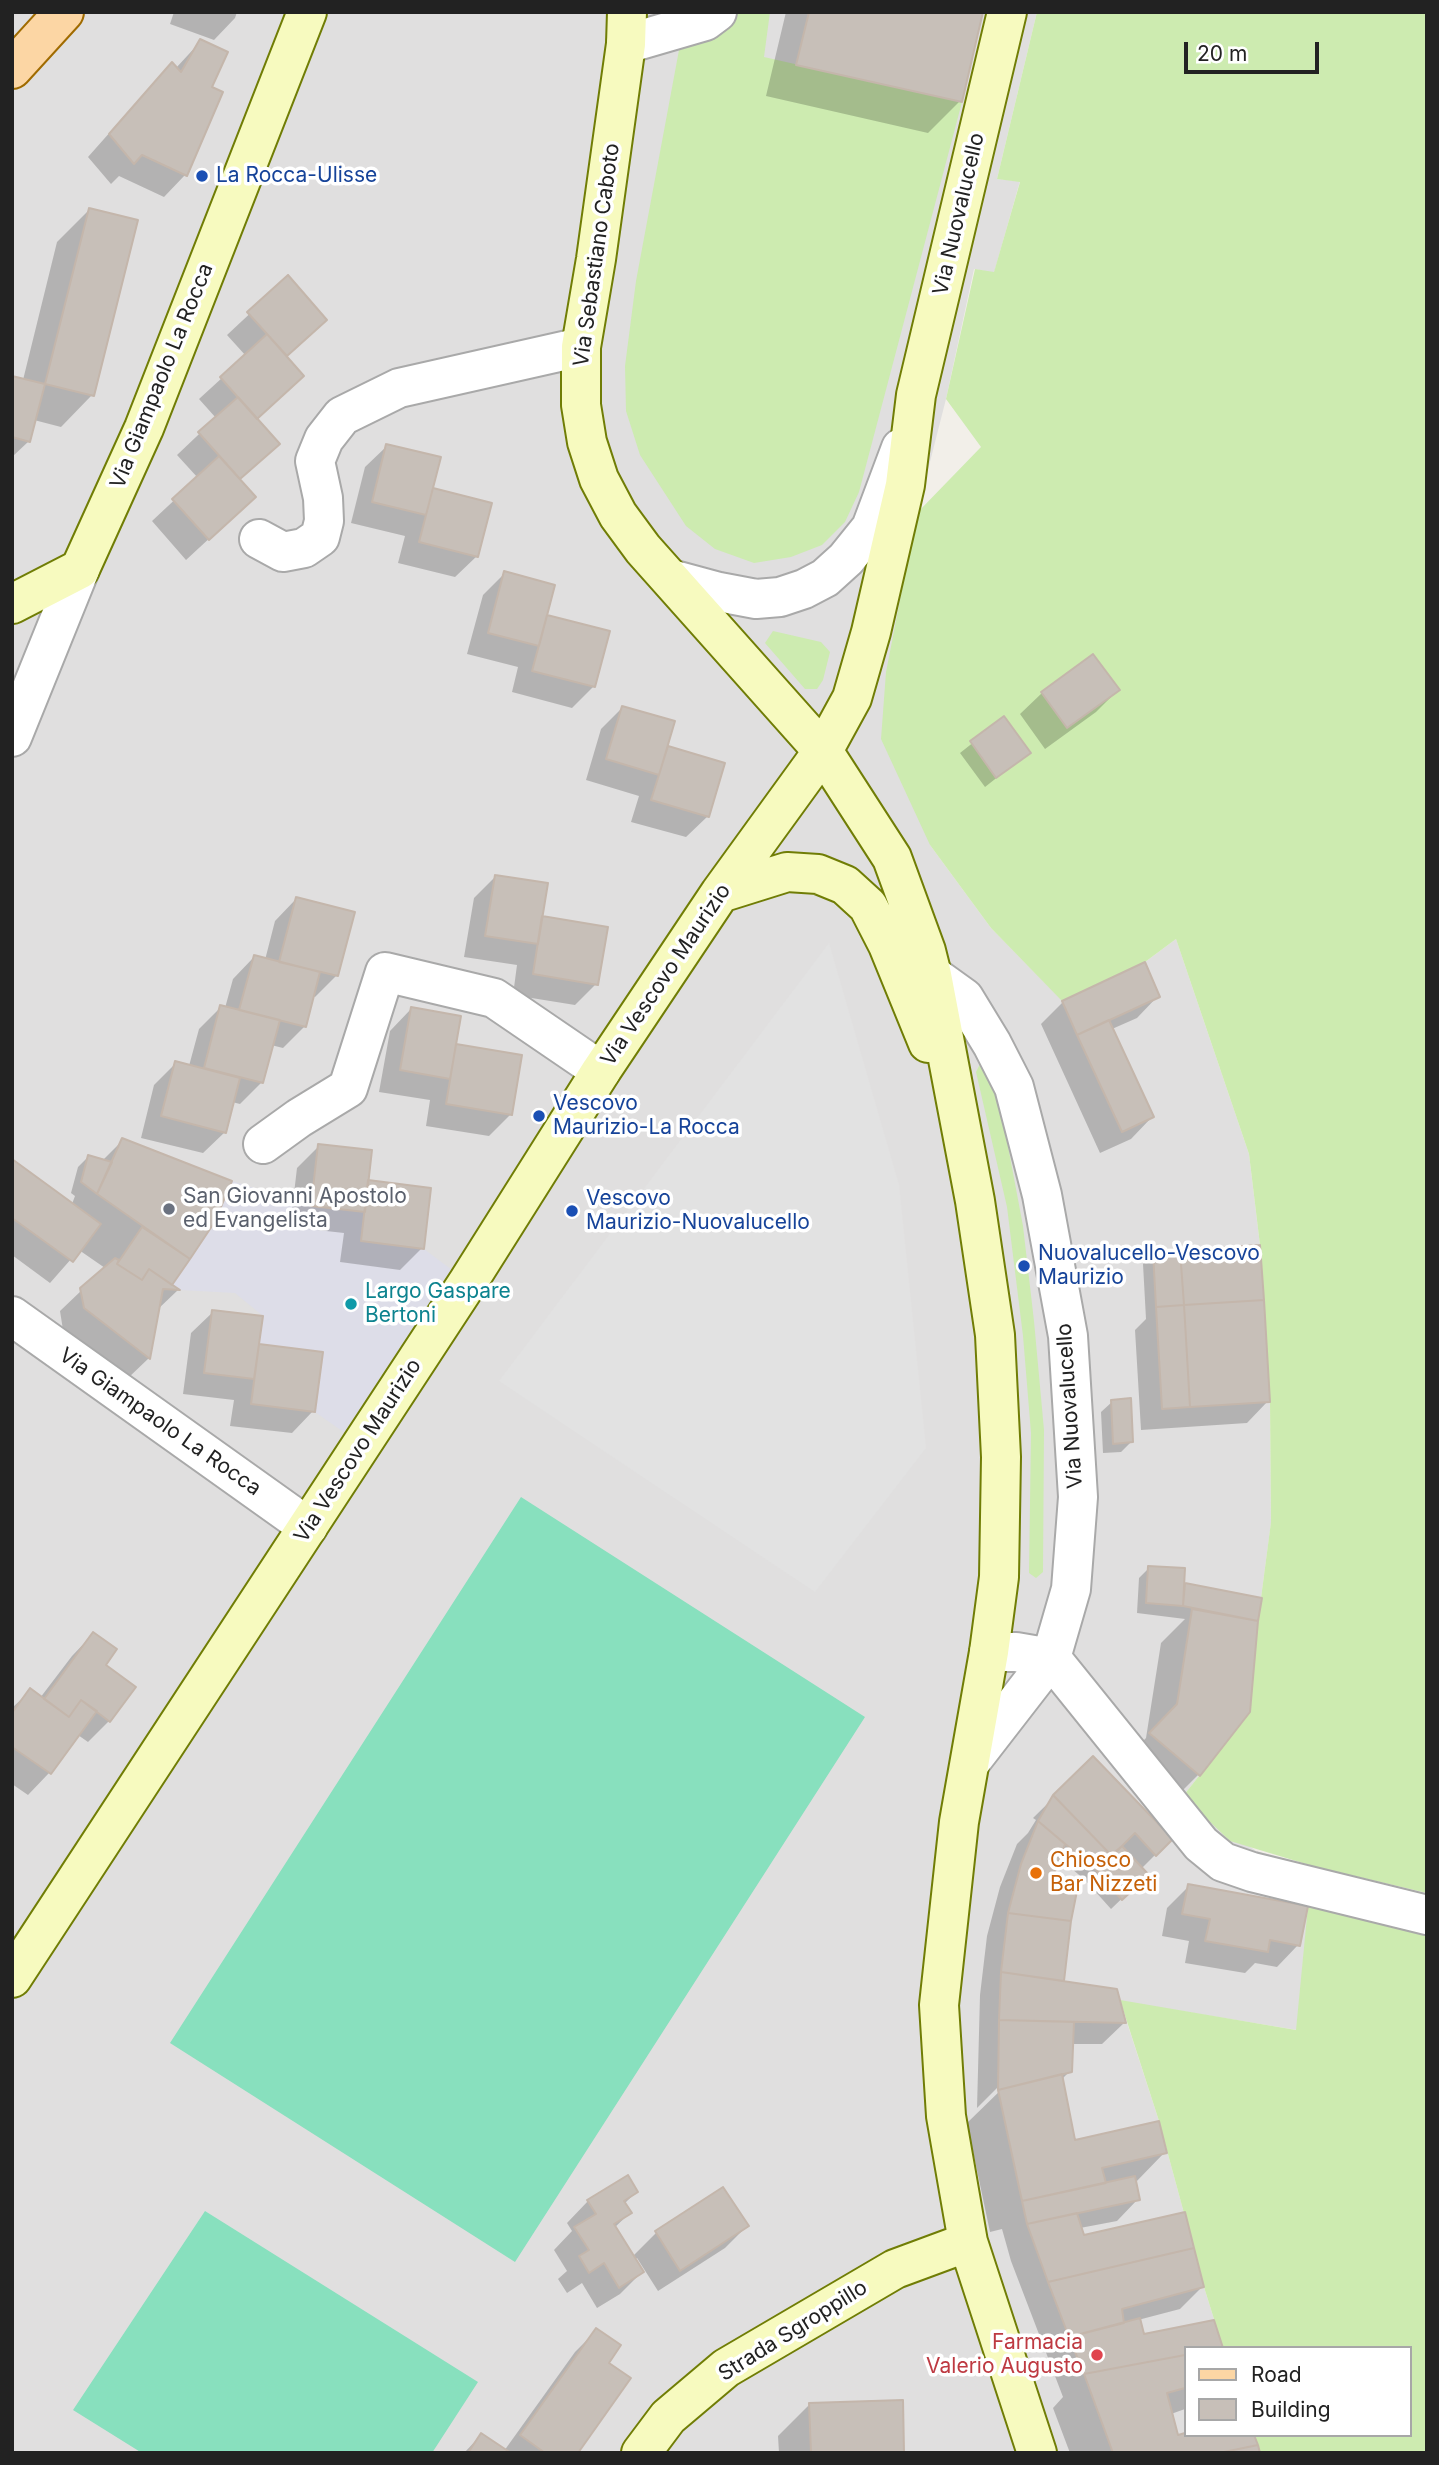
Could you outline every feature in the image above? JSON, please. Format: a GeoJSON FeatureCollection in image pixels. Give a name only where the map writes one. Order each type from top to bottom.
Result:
{"type":"FeatureCollection","features":[{"type":"Feature","properties":{"kind":"main road"},"geometry":{"type":"LineString","coordinates":[[12,69],[64,12]]}},
{"type":"Feature","properties":{"kind":"main road","name":"Via Giampaolo La Rocca"},"geometry":{"type":"LineString","coordinates":[[80,569],[144,428],[307,12]]}},
{"type":"Feature","properties":{"kind":"main road","name":"Via Nuovalucello"},"geometry":{"type":"LineString","coordinates":[[823,751],[852,698],[871,632],[905,485],[912,416],[1007,12]]}},
{"type":"Feature","properties":{"kind":"main road","name":"Via Sebastiano Caboto"},"geometry":{"type":"LineString","coordinates":[[627,28],[596,259],[581,347],[581,405],[587,442],[599,479],[618,515],[643,549],[823,751],[892,858],[926,951],[958,1116]]}},
{"type":"Feature","properties":{"kind":"main road"},"geometry":{"type":"LineString","coordinates":[[12,604],[80,569]]}},
{"type":"Feature","properties":{"kind":"main road","name":"Via Vescovo Maurizio"},"geometry":{"type":"LineString","coordinates":[[12,1978],[468,1282],[601,1071],[720,892],[823,751]]}},
{"type":"Feature","properties":{"kind":"main road"},"geometry":{"type":"LineString","coordinates":[[720,892],[787,872],[818,874],[845,885],[868,906],[888,945],[958,1116],[975,1201],[995,1335],[1001,1470],[999,1577],[972,1760],[959,1822],[939,2005],[946,2116],[968,2242],[1037,2453]]}},
{"type":"Feature","properties":{"kind":"main road","name":"Strada Sgroppillo"},"geometry":{"type":"LineString","coordinates":[[641,2453],[668,2417],[726,2368],[895,2269],[968,2242]]}},
{"type":"Feature","properties":{"kind":"street"},"geometry":{"type":"LineString","coordinates":[[627,28],[705,22],[717,12]]}},
{"type":"Feature","properties":{"kind":"street"},"geometry":{"type":"LineString","coordinates":[[259,539],[283,552],[304,548],[320,537],[324,521],[323,498],[315,461],[324,439],[342,416],[399,388],[581,347]]}},
{"type":"Feature","properties":{"kind":"street"},"geometry":{"type":"LineString","coordinates":[[671,579],[756,599],[780,597],[825,578],[871,528],[912,416]]}},
{"type":"Feature","properties":{"kind":"street","name":"Via Giampaolo La Rocca"},"geometry":{"type":"LineString","coordinates":[[12,737],[80,569]]}},
{"type":"Feature","properties":{"kind":"street"},"geometry":{"type":"LineString","coordinates":[[263,1144],[348,1088],[385,972],[494,998],[601,1071]]}},
{"type":"Feature","properties":{"kind":"street","name":"Via Nuovalucello"},"geometry":{"type":"LineString","coordinates":[[932,975],[964,998],[1014,1087],[1042,1195],[1068,1336],[1078,1497],[1070,1589],[1051,1658]]}},
{"type":"Feature","properties":{"kind":"street","name":"Via Giampaolo La Rocca"},"geometry":{"type":"LineString","coordinates":[[12,1316],[308,1527]]}},
{"type":"Feature","properties":{"kind":"street"},"geometry":{"type":"LineString","coordinates":[[989,1652],[1016,1652],[1051,1658],[1201,1844],[1223,1862],[1252,1872],[1427,1915]]}},
{"type":"Feature","properties":{"kind":"street"},"geometry":{"type":"LineString","coordinates":[[972,1760],[1051,1658]]}},
{"type":"Feature","properties":{"kind":"shaded area"},"geometry":{"type":"Polygon","coordinates":[[[12,12],[1037,12],[997,179],[1020,181],[994,273],[974,269],[946,399],[917,513],[930,845],[991,928],[1062,1000],[1145,962],[1176,939],[1249,1154],[1264,1300],[1270,1402],[1271,1523],[1250,1712],[1183,1796],[1256,1851],[1316,1867],[1297,2030],[1120,2001],[1159,2121],[1222,2346],[1184,2346],[1184,2437],[1255,2437],[1260,2453],[12,2453],[12,12]]]}},
{"type":"Feature","properties":{"kind":"shaded area"},"geometry":{"type":"Polygon","coordinates":[[[829,943],[899,1185],[926,1448],[815,1592],[499,1381],[829,943]]]}},
{"type":"Feature","properties":{"kind":"shaded area","name":"Largo Gaspare Bertoni"},"geometry":{"type":"Polygon","coordinates":[[[232,1181],[311,1206],[365,1212],[361,1241],[424,1249],[468,1282],[362,1445],[315,1412],[322,1352],[259,1344],[263,1316],[235,1293],[180,1290],[172,1285],[214,1223],[232,1181]]]}},
{"type":"Feature","properties":{"kind":"green space"},"geometry":{"type":"Polygon","coordinates":[[[738,12],[770,12],[764,57],[962,102],[859,492],[845,522],[822,545],[791,557],[754,563],[715,549],[686,526],[640,455],[626,411],[625,366],[636,281],[679,50],[728,21],[738,12]]]}},
{"type":"Feature","properties":{"kind":"green space"},"geometry":{"type":"Polygon","coordinates":[[[1037,12],[1427,12],[1427,1893],[1316,1867],[1230,1841],[1183,1796],[1250,1712],[1271,1522],[1270,1402],[1264,1300],[1249,1154],[1176,939],[1145,962],[1062,1001],[991,928],[930,845],[881,739],[886,672],[917,513],[981,447],[946,399],[975,269],[994,272],[1020,182],[997,179],[1037,12]]]}},
{"type":"Feature","properties":{"kind":"green space"},"geometry":{"type":"Polygon","coordinates":[[[773,631],[821,642],[830,652],[823,680],[817,689],[805,689],[765,643],[773,631]]]}},
{"type":"Feature","properties":{"kind":"green space"},"geometry":{"type":"Polygon","coordinates":[[[980,1064],[988,1068],[1007,1141],[1023,1226],[1034,1321],[1044,1430],[1043,1572],[1036,1578],[1029,1573],[1031,1433],[1023,1336],[1007,1207],[976,1072],[980,1064]]]}},
{"type":"Feature","properties":{"kind":"green space"},"geometry":{"type":"Polygon","coordinates":[[[521,1497],[865,1717],[515,2262],[170,2043],[521,1497]]]}},
{"type":"Feature","properties":{"kind":"green space"},"geometry":{"type":"Polygon","coordinates":[[[1308,1906],[1427,1934],[1427,2453],[1260,2453],[1255,2437],[1411,2437],[1411,2346],[1222,2346],[1159,2121],[1120,2000],[1296,2030],[1308,1906]]]}},
{"type":"Feature","properties":{"kind":"green space"},"geometry":{"type":"Polygon","coordinates":[[[205,2211],[478,2382],[432,2453],[142,2453],[73,2410],[205,2211]]]}},
{"type":"Feature","properties":{"kind":"building"},"geometry":{"type":"Polygon","coordinates":[[[809,12],[983,12],[962,102],[796,65],[809,12]]]}},
{"type":"Feature","properties":{"kind":"building"},"geometry":{"type":"Polygon","coordinates":[[[200,39],[228,52],[212,87],[223,92],[187,176],[142,155],[134,164],[109,134],[172,62],[181,72],[200,39]]]}},
{"type":"Feature","properties":{"kind":"building"},"geometry":{"type":"Polygon","coordinates":[[[89,208],[138,220],[94,396],[45,384],[89,208]]]}},
{"type":"Feature","properties":{"kind":"building"},"geometry":{"type":"Polygon","coordinates":[[[288,275],[327,320],[287,356],[247,312],[288,275]]]}},
{"type":"Feature","properties":{"kind":"building"},"geometry":{"type":"Polygon","coordinates":[[[267,334],[304,376],[257,419],[220,377],[267,334]]]}},
{"type":"Feature","properties":{"kind":"building"},"geometry":{"type":"Polygon","coordinates":[[[12,376],[45,384],[30,442],[12,437],[12,376]]]}},
{"type":"Feature","properties":{"kind":"building"},"geometry":{"type":"Polygon","coordinates":[[[238,397],[280,444],[240,479],[198,432],[238,397]]]}},
{"type":"Feature","properties":{"kind":"building"},"geometry":{"type":"Polygon","coordinates":[[[386,444],[441,457],[426,515],[372,502],[386,444]]]}},
{"type":"Feature","properties":{"kind":"building"},"geometry":{"type":"Polygon","coordinates":[[[219,456],[256,497],[209,540],[172,499],[219,456]]]}},
{"type":"Feature","properties":{"kind":"building"},"geometry":{"type":"Polygon","coordinates":[[[433,488],[492,503],[478,557],[419,542],[433,488]]]}},
{"type":"Feature","properties":{"kind":"building"},"geometry":{"type":"Polygon","coordinates":[[[504,571],[555,585],[539,646],[488,633],[504,571]]]}},
{"type":"Feature","properties":{"kind":"building"},"geometry":{"type":"Polygon","coordinates":[[[547,615],[610,631],[595,687],[532,671],[547,615]]]}},
{"type":"Feature","properties":{"kind":"building"},"geometry":{"type":"Polygon","coordinates":[[[1093,654],[1120,690],[1067,728],[1041,692],[1093,654]]]}},
{"type":"Feature","properties":{"kind":"building"},"geometry":{"type":"Polygon","coordinates":[[[622,706],[675,721],[659,775],[606,759],[622,706]]]}},
{"type":"Feature","properties":{"kind":"building"},"geometry":{"type":"Polygon","coordinates":[[[1004,716],[1031,753],[996,778],[970,741],[1004,716]]]}},
{"type":"Feature","properties":{"kind":"building"},"geometry":{"type":"Polygon","coordinates":[[[668,746],[725,763],[709,817],[651,800],[668,746]]]}},
{"type":"Feature","properties":{"kind":"building"},"geometry":{"type":"Polygon","coordinates":[[[495,875],[548,883],[538,944],[485,936],[495,875]]]}},
{"type":"Feature","properties":{"kind":"building"},"geometry":{"type":"Polygon","coordinates":[[[296,897],[355,912],[338,976],[279,962],[296,897]]]}},
{"type":"Feature","properties":{"kind":"building"},"geometry":{"type":"Polygon","coordinates":[[[542,916],[608,927],[598,985],[533,974],[542,916]]]}},
{"type":"Feature","properties":{"kind":"building"},"geometry":{"type":"Polygon","coordinates":[[[254,955],[320,972],[306,1027],[239,1010],[254,955]]]}},
{"type":"Feature","properties":{"kind":"building"},"geometry":{"type":"Polygon","coordinates":[[[1145,962],[1160,997],[1077,1035],[1062,1001],[1145,962]]]}},
{"type":"Feature","properties":{"kind":"building"},"geometry":{"type":"Polygon","coordinates":[[[220,1005],[280,1020],[263,1083],[204,1068],[220,1005]]]}},
{"type":"Feature","properties":{"kind":"building"},"geometry":{"type":"Polygon","coordinates":[[[411,1007],[461,1016],[450,1079],[400,1070],[411,1007]]]}},
{"type":"Feature","properties":{"kind":"building"},"geometry":{"type":"Polygon","coordinates":[[[1109,1020],[1154,1117],[1122,1132],[1077,1035],[1109,1020]]]}},
{"type":"Feature","properties":{"kind":"building"},"geometry":{"type":"Polygon","coordinates":[[[456,1044],[522,1055],[512,1115],[446,1104],[456,1044]]]}},
{"type":"Feature","properties":{"kind":"building"},"geometry":{"type":"Polygon","coordinates":[[[175,1061],[240,1078],[226,1133],[161,1116],[175,1061]]]}},
{"type":"Feature","properties":{"kind":"building","name":"San Giovanni Apostolo ed Evangelista"},"geometry":{"type":"Polygon","coordinates":[[[122,1138],[232,1181],[214,1223],[190,1259],[97,1194],[122,1138]]]}},
{"type":"Feature","properties":{"kind":"building"},"geometry":{"type":"Polygon","coordinates":[[[318,1144],[372,1150],[365,1212],[311,1206],[318,1144]]]}},
{"type":"Feature","properties":{"kind":"building"},"geometry":{"type":"Polygon","coordinates":[[[88,1155],[112,1162],[97,1194],[81,1182],[88,1155]]]}},
{"type":"Feature","properties":{"kind":"building"},"geometry":{"type":"Polygon","coordinates":[[[12,1159],[101,1224],[73,1262],[12,1218],[12,1159]]]}},
{"type":"Feature","properties":{"kind":"building"},"geometry":{"type":"Polygon","coordinates":[[[368,1180],[431,1188],[424,1249],[361,1241],[368,1180]]]}},
{"type":"Feature","properties":{"kind":"building"},"geometry":{"type":"Polygon","coordinates":[[[142,1227],[190,1259],[172,1285],[149,1269],[142,1280],[117,1264],[142,1227]]]}},
{"type":"Feature","properties":{"kind":"building"},"geometry":{"type":"Polygon","coordinates":[[[1260,1245],[1264,1300],[1184,1305],[1180,1250],[1260,1245]]]}},
{"type":"Feature","properties":{"kind":"building"},"geometry":{"type":"Polygon","coordinates":[[[1180,1250],[1184,1305],[1156,1307],[1153,1252],[1180,1250]]]}},
{"type":"Feature","properties":{"kind":"building"},"geometry":{"type":"Polygon","coordinates":[[[115,1258],[119,1260],[117,1264],[142,1280],[149,1269],[180,1290],[163,1289],[150,1359],[84,1308],[80,1288],[115,1258]]]}},
{"type":"Feature","properties":{"kind":"building"},"geometry":{"type":"Polygon","coordinates":[[[1264,1300],[1270,1402],[1190,1407],[1184,1305],[1264,1300]]]}},
{"type":"Feature","properties":{"kind":"building"},"geometry":{"type":"Polygon","coordinates":[[[1184,1305],[1190,1407],[1162,1409],[1156,1307],[1184,1305]]]}},
{"type":"Feature","properties":{"kind":"building"},"geometry":{"type":"Polygon","coordinates":[[[212,1310],[263,1316],[254,1379],[204,1373],[212,1310]]]}},
{"type":"Feature","properties":{"kind":"building"},"geometry":{"type":"Polygon","coordinates":[[[259,1344],[323,1352],[315,1412],[251,1404],[259,1344]]]}},
{"type":"Feature","properties":{"kind":"building"},"geometry":{"type":"Polygon","coordinates":[[[1131,1398],[1133,1442],[1113,1444],[1111,1400],[1131,1398]]]}},
{"type":"Feature","properties":{"kind":"building"},"geometry":{"type":"Polygon","coordinates":[[[1148,1566],[1185,1568],[1183,1606],[1146,1603],[1148,1566]]]}},
{"type":"Feature","properties":{"kind":"building"},"geometry":{"type":"Polygon","coordinates":[[[1185,1583],[1262,1598],[1258,1621],[1183,1606],[1185,1583]]]}},
{"type":"Feature","properties":{"kind":"building"},"geometry":{"type":"Polygon","coordinates":[[[1192,1609],[1258,1621],[1250,1712],[1200,1776],[1149,1733],[1177,1704],[1192,1609]]]}},
{"type":"Feature","properties":{"kind":"building"},"geometry":{"type":"Polygon","coordinates":[[[93,1632],[117,1649],[106,1665],[136,1687],[110,1722],[81,1700],[69,1717],[44,1699],[93,1632]]]}},
{"type":"Feature","properties":{"kind":"building"},"geometry":{"type":"Polygon","coordinates":[[[30,1688],[69,1717],[81,1700],[97,1711],[51,1774],[12,1747],[12,1713],[30,1688]]]}},
{"type":"Feature","properties":{"kind":"building"},"geometry":{"type":"Polygon","coordinates":[[[1093,1756],[1173,1839],[1156,1856],[1135,1833],[1112,1856],[1053,1795],[1093,1756]]]}},
{"type":"Feature","properties":{"kind":"building"},"geometry":{"type":"Polygon","coordinates":[[[1053,1795],[1112,1856],[1095,1869],[1038,1821],[1053,1795]]]}},
{"type":"Feature","properties":{"kind":"building","name":"Chiosco Bar Nizzeti"},"geometry":{"type":"Polygon","coordinates":[[[1038,1821],[1065,1844],[1051,1882],[1078,1886],[1071,1921],[1008,1913],[1021,1864],[1038,1821]]]}},
{"type":"Feature","properties":{"kind":"building"},"geometry":{"type":"Polygon","coordinates":[[[1122,1846],[1149,1875],[1122,1900],[1095,1869],[1122,1846]]]}},
{"type":"Feature","properties":{"kind":"building"},"geometry":{"type":"Polygon","coordinates":[[[1188,1884],[1308,1906],[1300,1946],[1270,1940],[1268,1952],[1205,1941],[1210,1919],[1182,1914],[1188,1884]]]}},
{"type":"Feature","properties":{"kind":"building"},"geometry":{"type":"Polygon","coordinates":[[[1008,1913],[1071,1921],[1064,1981],[1001,1972],[1008,1913]]]}},
{"type":"Feature","properties":{"kind":"building"},"geometry":{"type":"Polygon","coordinates":[[[1001,1972],[1117,1989],[1126,2023],[999,2020],[1001,1972]]]}},
{"type":"Feature","properties":{"kind":"building"},"geometry":{"type":"Polygon","coordinates":[[[999,2020],[1074,2022],[1072,2072],[998,2090],[999,2020]]]}},
{"type":"Feature","properties":{"kind":"building"},"geometry":{"type":"Polygon","coordinates":[[[1062,2074],[1075,2140],[1159,2121],[1167,2153],[1102,2168],[1106,2183],[1022,2201],[998,2090],[1062,2074]]]}},
{"type":"Feature","properties":{"kind":"building"},"geometry":{"type":"Polygon","coordinates":[[[628,2175],[638,2192],[624,2201],[632,2213],[614,2224],[644,2272],[619,2288],[604,2263],[589,2273],[579,2256],[589,2250],[574,2227],[596,2214],[587,2200],[628,2175]]]}},
{"type":"Feature","properties":{"kind":"building"},"geometry":{"type":"Polygon","coordinates":[[[1135,2176],[1140,2200],[1027,2224],[1022,2201],[1135,2176]]]}},
{"type":"Feature","properties":{"kind":"building"},"geometry":{"type":"Polygon","coordinates":[[[723,2187],[749,2226],[680,2271],[655,2231],[723,2187]]]}},
{"type":"Feature","properties":{"kind":"building"},"geometry":{"type":"Polygon","coordinates":[[[1185,2212],[1194,2248],[1048,2282],[1027,2224],[1077,2213],[1084,2235],[1185,2212]]]}},
{"type":"Feature","properties":{"kind":"building"},"geometry":{"type":"Polygon","coordinates":[[[1194,2248],[1204,2287],[1122,2309],[1124,2323],[1069,2337],[1048,2282],[1194,2248]]]}},
{"type":"Feature","properties":{"kind":"building"},"geometry":{"type":"Polygon","coordinates":[[[1140,2318],[1144,2334],[1214,2320],[1222,2346],[1184,2346],[1184,2355],[1084,2374],[1069,2337],[1140,2318]]]}},
{"type":"Feature","properties":{"kind":"building"},"geometry":{"type":"Polygon","coordinates":[[[596,2328],[621,2345],[609,2363],[631,2378],[578,2453],[545,2453],[520,2435],[596,2328]]]}},
{"type":"Feature","properties":{"kind":"building"},"geometry":{"type":"Polygon","coordinates":[[[1184,2355],[1184,2388],[1167,2393],[1178,2435],[1255,2437],[1258,2445],[1219,2453],[1113,2453],[1084,2374],[1184,2355]]]}},
{"type":"Feature","properties":{"kind":"building"},"geometry":{"type":"Polygon","coordinates":[[[903,2400],[904,2453],[811,2453],[809,2403],[903,2400]]]}},
{"type":"Feature","properties":{"kind":"building"},"geometry":{"type":"Polygon","coordinates":[[[481,2433],[511,2453],[468,2453],[481,2433]]]}},
{"type":"Feature","properties":{"kind":"building"},"geometry":{"type":"Polygon","coordinates":[[[1258,2445],[1260,2453],[1219,2453],[1258,2445]]]}},
{"type":"Feature","properties":{"kind":"place","name":"La Rocca-Ulisse"},"geometry":{"type":"Point","coordinates":[202,176]}},
{"type":"Feature","properties":{"kind":"place","name":"Vescovo Maurizio-La Rocca"},"geometry":{"type":"Point","coordinates":[539,1116]}},
{"type":"Feature","properties":{"kind":"place","name":"San Giovanni Apostolo ed Evangelista"},"geometry":{"type":"Point","coordinates":[169,1209]}},
{"type":"Feature","properties":{"kind":"place","name":"Vescovo Maurizio-Nuovalucello"},"geometry":{"type":"Point","coordinates":[572,1211]}},
{"type":"Feature","properties":{"kind":"place","name":"Nuovalucello-Vescovo Maurizio"},"geometry":{"type":"Point","coordinates":[1024,1266]}},
{"type":"Feature","properties":{"kind":"place","name":"Largo Gaspare Bertoni"},"geometry":{"type":"Point","coordinates":[351,1304]}},
{"type":"Feature","properties":{"kind":"place","name":"Chiosco Bar Nizzeti"},"geometry":{"type":"Point","coordinates":[1036,1873]}},
{"type":"Feature","properties":{"kind":"place","name":"Farmacia Valerio Augusto"},"geometry":{"type":"Point","coordinates":[1097,2355]}}]}
